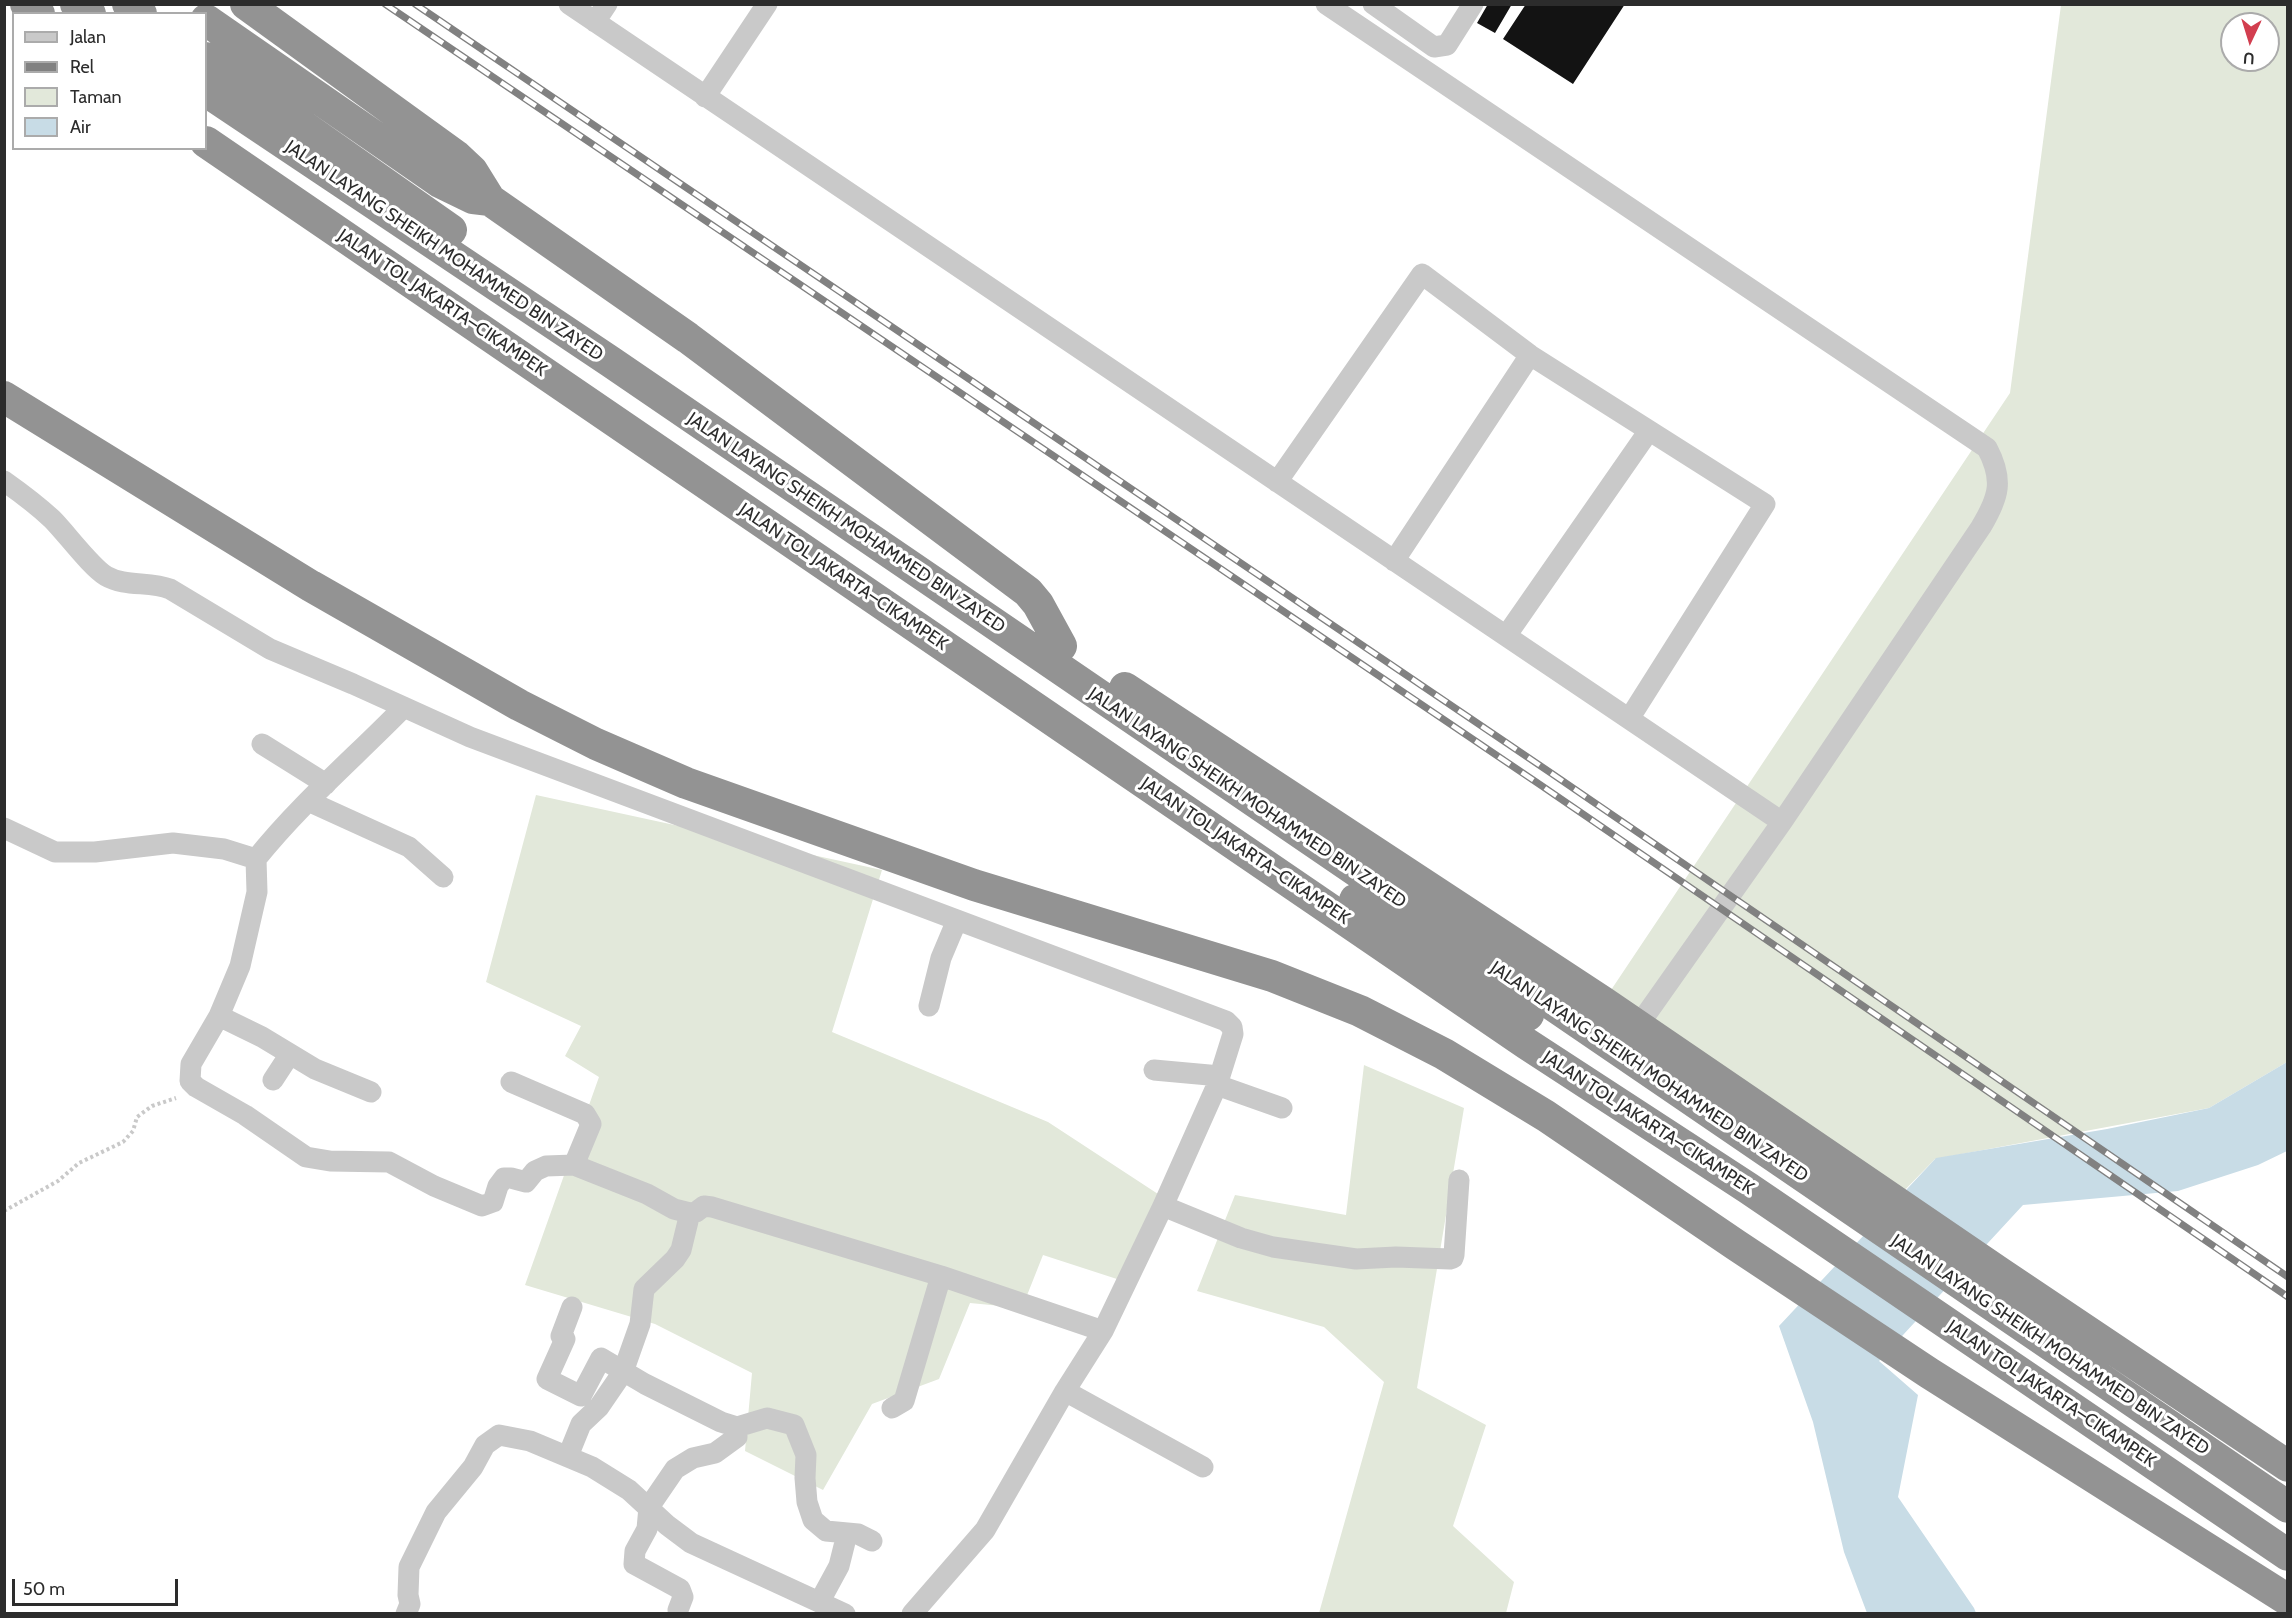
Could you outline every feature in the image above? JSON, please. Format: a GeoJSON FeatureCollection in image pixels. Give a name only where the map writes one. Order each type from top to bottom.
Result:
{"type":"FeatureCollection","features":[{"type":"Feature","properties":{"kind":"highway"},"geometry":{"type":"LineString","coordinates":[[246,4],[456,156],[472,171],[490,200],[688,338],[1028,592],[1038,604],[1061,646]]}},
{"type":"Feature","properties":{"kind":"highway"},"geometry":{"type":"LineString","coordinates":[[207,21],[440,182],[473,198],[490,200]]}},
{"type":"Feature","properties":{"kind":"highway"},"geometry":{"type":"LineString","coordinates":[[207,59],[574,316],[1061,646],[1638,1026],[2288,1466]]}},
{"type":"Feature","properties":{"kind":"highway","name":"JALAN LAYANG SHEIKH MOHAMMED BIN ZAYED"},"geometry":{"type":"LineString","coordinates":[[207,92],[621,369],[2288,1507]]}},
{"type":"Feature","properties":{"kind":"highway","name":"JALAN LAYANG SHEIKH MOHAMMED BIN ZAYED"},"geometry":{"type":"LineString","coordinates":[[207,128],[604,398],[1655,1100],[2288,1533]]}},
{"type":"Feature","properties":{"kind":"highway","name":"JALAN TOL JAKARTA–CIKAMPEK"},"geometry":{"type":"LineString","coordinates":[[207,143],[1527,1044],[1748,1188],[2288,1555]]}},
{"type":"Feature","properties":{"kind":"highway"},"geometry":{"type":"LineString","coordinates":[[4,397],[312,586],[519,705],[596,744],[687,783],[974,885],[1272,976],[1360,1011],[1444,1054],[1546,1116],[1929,1373],[2288,1600]]}},
{"type":"Feature","properties":{"kind":"street"},"geometry":{"type":"LineString","coordinates":[[568,4],[1782,822]]}},
{"type":"Feature","properties":{"kind":"street"},"geometry":{"type":"LineString","coordinates":[[595,22],[607,4]]}},
{"type":"Feature","properties":{"kind":"street"},"geometry":{"type":"LineString","coordinates":[[705,97],[768,4]]}},
{"type":"Feature","properties":{"kind":"street"},"geometry":{"type":"LineString","coordinates":[[1326,4],[1987,447],[1997,472],[1999,491],[1993,507],[1782,822],[1638,1026]]}},
{"type":"Feature","properties":{"kind":"street"},"geometry":{"type":"LineString","coordinates":[[1373,4],[1434,47],[1447,45],[1473,4]]}},
{"type":"Feature","properties":{"kind":"street"},"geometry":{"type":"LineString","coordinates":[[1277,482],[1422,274],[1530,355],[1648,432],[1765,504],[1629,719]]}},
{"type":"Feature","properties":{"kind":"street"},"geometry":{"type":"LineString","coordinates":[[1394,561],[1530,355]]}},
{"type":"Feature","properties":{"kind":"street"},"geometry":{"type":"LineString","coordinates":[[1506,636],[1648,432]]}},
{"type":"Feature","properties":{"kind":"street"},"geometry":{"type":"LineString","coordinates":[[4,481],[51,518],[106,576],[170,589],[270,649],[470,737],[1226,1021],[1232,1027],[1233,1034],[1218,1081],[1163,1206],[1102,1331],[1065,1390],[985,1530],[912,1614]]}},
{"type":"Feature","properties":{"kind":"street"},"geometry":{"type":"LineString","coordinates":[[403,708],[277,832],[256,859],[257,892],[240,966],[219,1016],[191,1064],[190,1081],[306,1157],[330,1161],[389,1162],[434,1186],[482,1206],[493,1202],[498,1186],[504,1178],[526,1182],[535,1171],[546,1166],[574,1165],[647,1194],[674,1209],[690,1213],[699,1211],[704,1206],[712,1207],[941,1276],[1102,1331]]}},
{"type":"Feature","properties":{"kind":"street"},"geometry":{"type":"LineString","coordinates":[[262,744],[326,784]]}},
{"type":"Feature","properties":{"kind":"street"},"geometry":{"type":"LineString","coordinates":[[308,801],[409,847],[443,877]]}},
{"type":"Feature","properties":{"kind":"street"},"geometry":{"type":"LineString","coordinates":[[4,828],[55,852],[95,852],[174,843],[224,849],[256,859]]}},
{"type":"Feature","properties":{"kind":"street"},"geometry":{"type":"LineString","coordinates":[[929,1006],[941,958],[957,920]]}},
{"type":"Feature","properties":{"kind":"street"},"geometry":{"type":"LineString","coordinates":[[219,1016],[262,1037],[315,1069],[371,1092]]}},
{"type":"Feature","properties":{"kind":"street"},"geometry":{"type":"LineString","coordinates":[[273,1080],[290,1054]]}},
{"type":"Feature","properties":{"kind":"street"},"geometry":{"type":"LineString","coordinates":[[1154,1070],[1218,1081],[1282,1108]]}},
{"type":"Feature","properties":{"kind":"street"},"geometry":{"type":"LineString","coordinates":[[511,1083],[585,1114],[589,1119],[591,1124],[574,1165]]}},
{"type":"Feature","properties":{"kind":"street"},"geometry":{"type":"LineString","coordinates":[[1163,1206],[1241,1238],[1273,1246],[1356,1259],[1396,1257],[1450,1259],[1454,1255],[1459,1180]]}},
{"type":"Feature","properties":{"kind":"street"},"geometry":{"type":"LineString","coordinates":[[568,1456],[580,1424],[599,1407],[622,1372],[640,1324],[644,1289],[675,1259],[681,1250],[690,1213]]}},
{"type":"Feature","properties":{"kind":"street"},"geometry":{"type":"LineString","coordinates":[[892,1408],[904,1401],[941,1276]]}},
{"type":"Feature","properties":{"kind":"street"},"geometry":{"type":"LineString","coordinates":[[572,1307],[561,1336],[565,1339],[547,1379],[581,1396],[601,1358],[622,1372],[721,1422],[737,1427],[767,1418],[794,1425],[806,1455],[807,1502],[813,1520],[826,1531],[858,1534],[872,1541]]}},
{"type":"Feature","properties":{"kind":"street"},"geometry":{"type":"LineString","coordinates":[[1065,1390],[1203,1467]]}},
{"type":"Feature","properties":{"kind":"street"},"geometry":{"type":"LineString","coordinates":[[678,1610],[683,1597],[680,1589],[634,1564],[635,1551],[647,1529],[649,1507],[675,1469],[693,1458],[715,1453],[736,1437],[737,1427]]}},
{"type":"Feature","properties":{"kind":"street"},"geometry":{"type":"LineString","coordinates":[[406,1614],[410,1604],[409,1567],[436,1512],[473,1467],[484,1444],[499,1435],[530,1442],[568,1456],[629,1490],[675,1532],[697,1546],[845,1614]]}},
{"type":"Feature","properties":{"kind":"street"},"geometry":{"type":"LineString","coordinates":[[820,1601],[839,1566],[847,1534]]}},
{"type":"Feature","properties":{"kind":"path"},"geometry":{"type":"LineString","coordinates":[[4,1211],[58,1181],[79,1163],[123,1142],[134,1131],[137,1117],[152,1106],[175,1099],[190,1081]]}},
{"type":"Feature","properties":{"kind":"green space"},"geometry":{"type":"Polygon","coordinates":[[[2061,5],[2287,5],[2287,1062],[2209,1108],[1935,1159],[1894,1201],[1603,1002],[2010,393],[2061,5]]]}},
{"type":"Feature","properties":{"kind":"green space"},"geometry":{"type":"Polygon","coordinates":[[[536,795],[882,870],[832,1032],[1048,1122],[1158,1194],[1120,1280],[1043,1255],[1022,1308],[970,1303],[939,1379],[872,1404],[823,1490],[745,1451],[752,1373],[655,1324],[525,1285],[599,1077],[565,1056],[581,1026],[486,982],[536,795]]]}},
{"type":"Feature","properties":{"kind":"green space"},"geometry":{"type":"Polygon","coordinates":[[[1364,1065],[1464,1108],[1417,1388],[1486,1425],[1453,1526],[1514,1582],[1506,1613],[1319,1613],[1384,1382],[1324,1327],[1197,1291],[1235,1195],[1346,1215],[1364,1065]]]}},
{"type":"Feature","properties":{"kind":"water"},"geometry":{"type":"Polygon","coordinates":[[[2287,1062],[2287,1151],[2258,1165],[2178,1191],[2023,1205],[1879,1361],[1918,1395],[1898,1497],[1976,1613],[1867,1613],[1844,1552],[1813,1422],[1779,1326],[1936,1158],[2107,1129],[2209,1108],[2287,1062]]]}},
{"type":"Feature","properties":{"kind":"building"},"geometry":{"type":"Polygon","coordinates":[[[1488,4],[1512,4],[1495,33],[1477,23],[1488,4]]]}},
{"type":"Feature","properties":{"kind":"building"},"geometry":{"type":"Polygon","coordinates":[[[1526,4],[1625,4],[1573,84],[1503,39],[1526,4]]]}},
{"type":"Feature","properties":{"kind":"railway"},"geometry":{"type":"LineString","coordinates":[[385,4],[1542,786],[2288,1297]]}},
{"type":"Feature","properties":{"kind":"railway"},"geometry":{"type":"LineString","coordinates":[[415,4],[1551,773],[2288,1277]]}}]}
